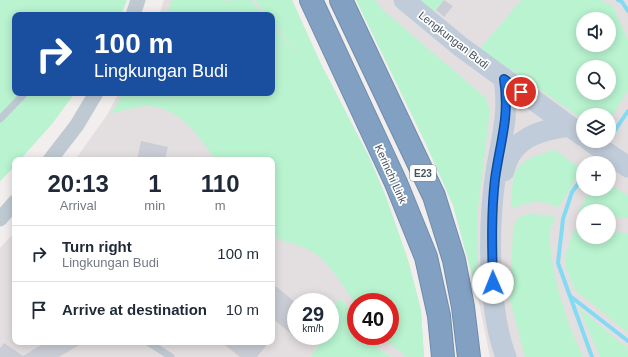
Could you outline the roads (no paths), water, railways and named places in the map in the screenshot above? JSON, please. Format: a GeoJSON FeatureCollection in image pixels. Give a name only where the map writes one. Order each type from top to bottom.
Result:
{"type":"FeatureCollection","features":[{"type":"Feature","properties":{"kind":"highway","name":"Kerinchi Link"},"geometry":{"type":"LineString","coordinates":[[311,0],[396,183],[426,257],[439,316],[443,357]]}},
{"type":"Feature","properties":{"kind":"highway","name":"E23"},"geometry":{"type":"LineString","coordinates":[[341,0],[434,196],[454,260],[463,307],[469,357]]}},
{"type":"Feature","properties":{"kind":"street"},"geometry":{"type":"LineString","coordinates":[[134,12],[138,0]]}},
{"type":"Feature","properties":{"kind":"street","name":"Lengkungan Budi"},"geometry":{"type":"LineString","coordinates":[[404,0],[439,31],[576,131]]}},
{"type":"Feature","properties":{"kind":"street"},"geometry":{"type":"LineString","coordinates":[[504,79],[507,110],[495,178],[491,217],[493,296],[496,321],[506,357]]}},
{"type":"Feature","properties":{"kind":"street"},"geometry":{"type":"LineString","coordinates":[[52,157],[77,125],[94,96]]}},
{"type":"Feature","properties":{"kind":"street"},"geometry":{"type":"LineString","coordinates":[[517,357],[507,323],[502,289],[504,169],[512,150],[520,143],[539,133],[552,129],[576,134]]}},
{"type":"Feature","properties":{"kind":"street","name":"Lengkungan Budi"},"geometry":{"type":"LineString","coordinates":[[600,148],[623,164]]}},
{"type":"Feature","properties":{"kind":"street"},"geometry":{"type":"LineString","coordinates":[[0,219],[12,205]]}},
{"type":"Feature","properties":{"kind":"lane"},"geometry":{"type":"LineString","coordinates":[[0,119],[22,96]]}},
{"type":"Feature","properties":{"kind":"lane"},"geometry":{"type":"LineString","coordinates":[[153,345],[171,357]]}},
{"type":"Feature","properties":{"kind":"waterway"},"geometry":{"type":"LineString","coordinates":[[618,0],[622,2],[628,11]]}},
{"type":"Feature","properties":{"kind":"waterway"},"geometry":{"type":"LineString","coordinates":[[616,129],[628,111]]}},
{"type":"Feature","properties":{"kind":"waterway"},"geometry":{"type":"LineString","coordinates":[[576,187],[572,192],[563,219],[558,263],[592,357]]}},
{"type":"Feature","properties":{"kind":"waterway"},"geometry":{"type":"LineString","coordinates":[[570,296],[628,341]]}}]}
